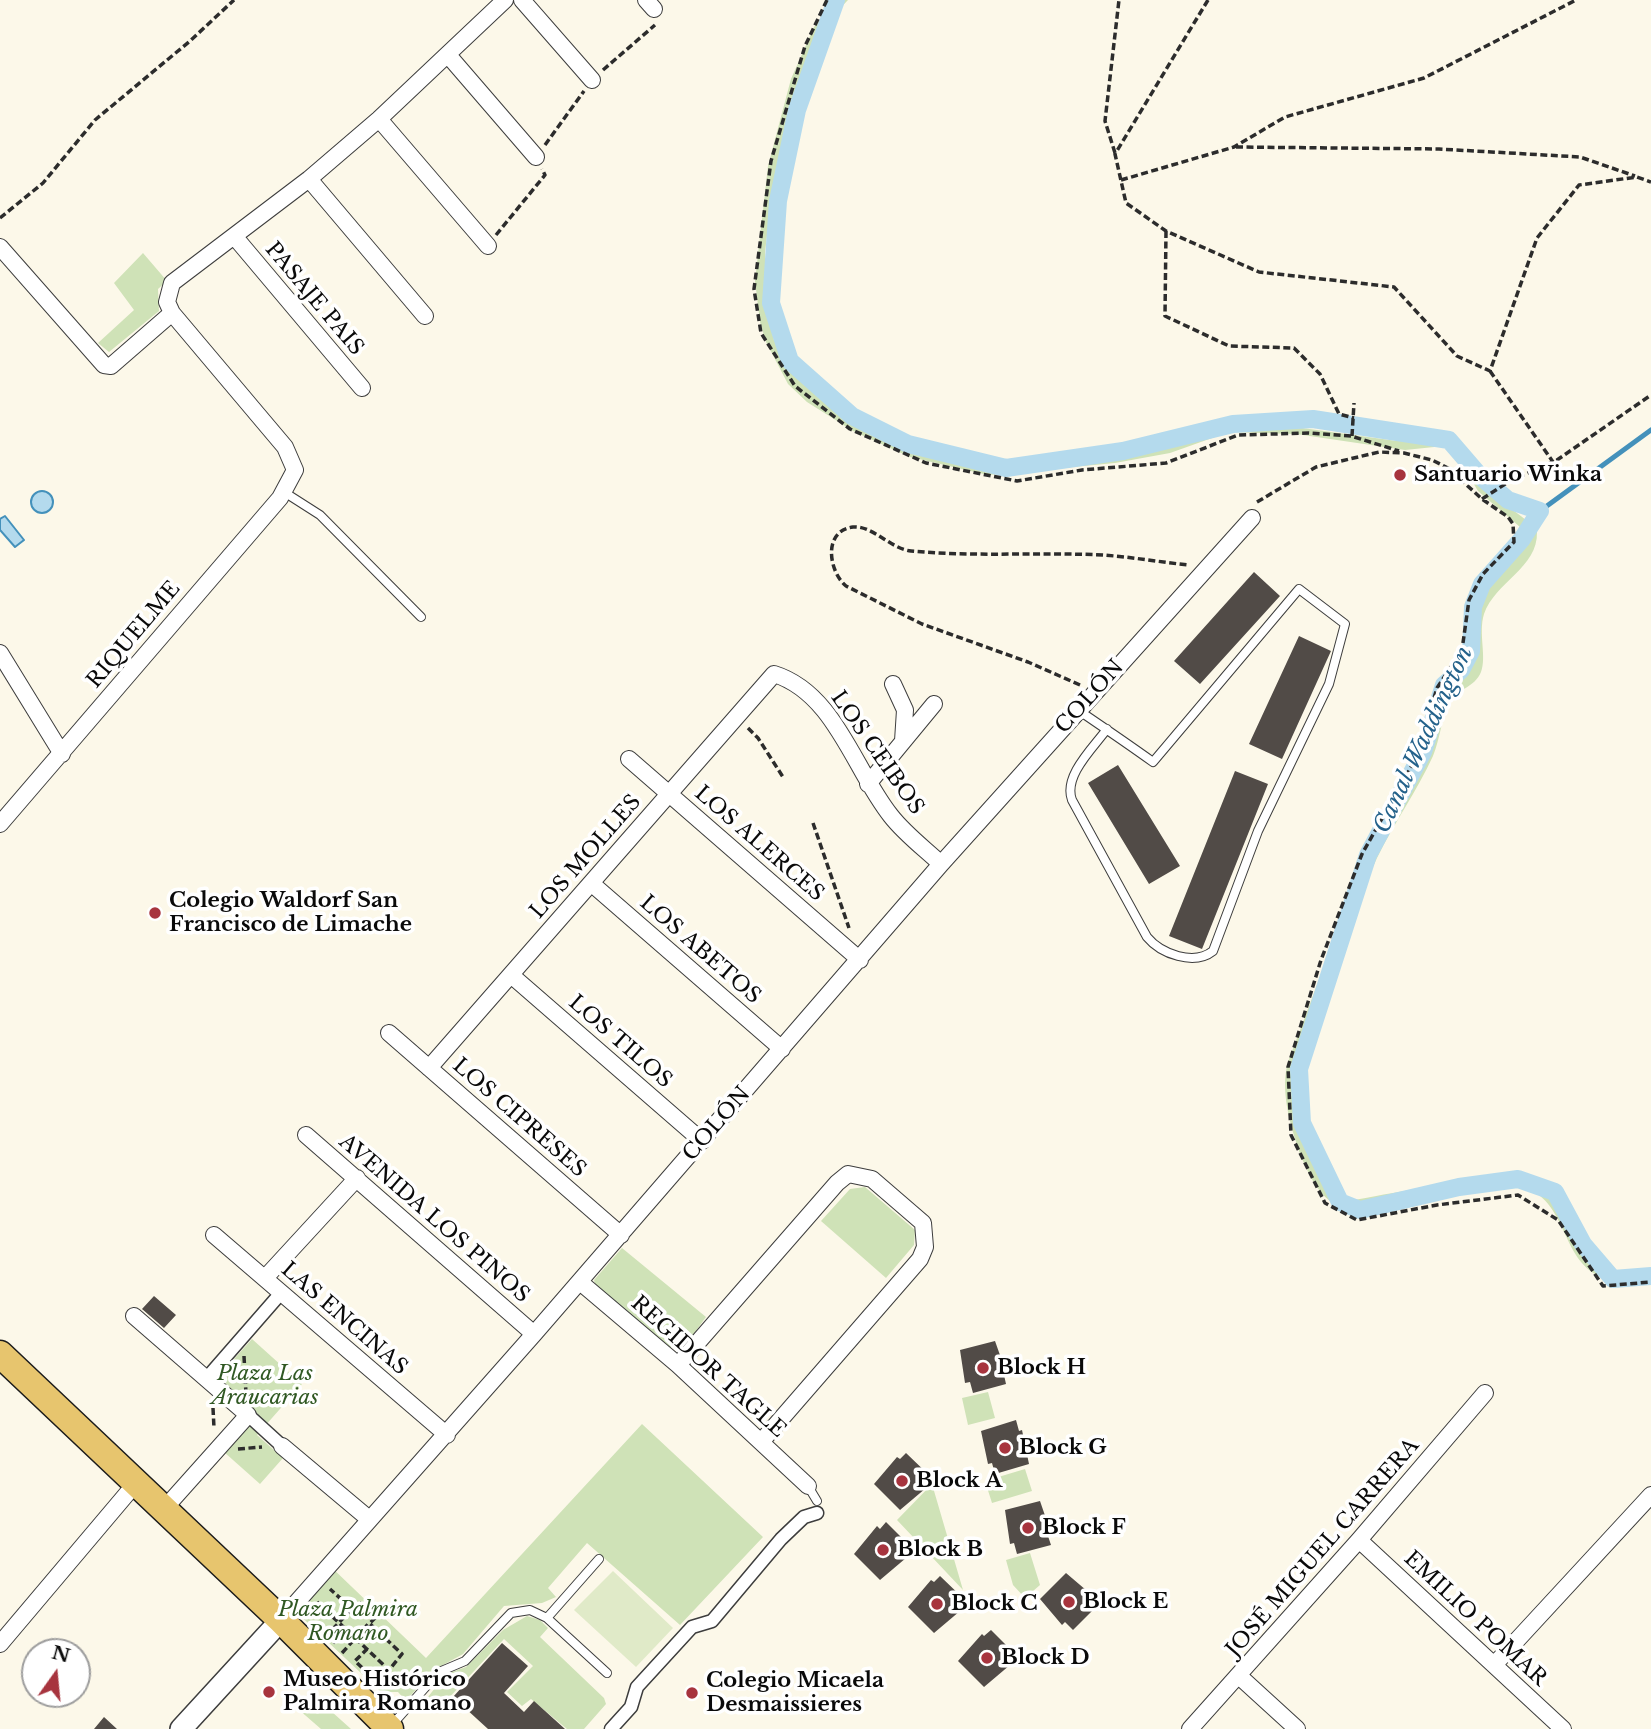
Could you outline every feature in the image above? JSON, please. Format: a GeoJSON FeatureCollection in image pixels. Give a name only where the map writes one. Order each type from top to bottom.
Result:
{"type":"FeatureCollection","features":[{"type":"Feature","properties":{"kind":"main road"},"geometry":{"type":"LineString","coordinates":[[1,1357],[281,1620],[390,1729]]}},
{"type":"Feature","properties":{"kind":"street"},"geometry":{"type":"LineString","coordinates":[[0,247],[104,366],[111,366],[172,313],[167,302],[172,283],[309,179],[379,119],[505,0]]}},
{"type":"Feature","properties":{"kind":"street"},"geometry":{"type":"LineString","coordinates":[[522,0],[592,80]]}},
{"type":"Feature","properties":{"kind":"street"},"geometry":{"type":"LineString","coordinates":[[448,55],[536,157]]}},
{"type":"Feature","properties":{"kind":"street"},"geometry":{"type":"LineString","coordinates":[[379,119],[488,246]]}},
{"type":"Feature","properties":{"kind":"street"},"geometry":{"type":"LineString","coordinates":[[309,179],[425,316]]}},
{"type":"Feature","properties":{"kind":"street","name":"PASAJE PAIS"},"geometry":{"type":"LineString","coordinates":[[234,236],[362,388]]}},
{"type":"Feature","properties":{"kind":"street","name":"RIQUELME"},"geometry":{"type":"LineString","coordinates":[[0,824],[284,492],[295,470],[285,447],[172,313]]}},
{"type":"Feature","properties":{"kind":"street","name":"COLÓN"},"geometry":{"type":"LineString","coordinates":[[181,1729],[447,1434],[942,864],[1252,518]]}},
{"type":"Feature","properties":{"kind":"street"},"geometry":{"type":"LineString","coordinates":[[0,653],[62,754]]}},
{"type":"Feature","properties":{"kind":"street","name":"LOS MOLLES"},"geometry":{"type":"LineString","coordinates":[[429,1068],[774,674]]}},
{"type":"Feature","properties":{"kind":"street","name":"LOS CEIBOS"},"geometry":{"type":"LineString","coordinates":[[774,674],[788,678],[819,705],[892,818],[942,864]]}},
{"type":"Feature","properties":{"kind":"street"},"geometry":{"type":"LineString","coordinates":[[894,684],[905,710],[903,741]]}},
{"type":"Feature","properties":{"kind":"street"},"geometry":{"type":"LineString","coordinates":[[869,785],[934,704]]}},
{"type":"Feature","properties":{"kind":"street","name":"LOS ALERCES"},"geometry":{"type":"LineString","coordinates":[[629,759],[860,960]]}},
{"type":"Feature","properties":{"kind":"street","name":"LOS ABETOS"},"geometry":{"type":"LineString","coordinates":[[591,883],[782,1049]]}},
{"type":"Feature","properties":{"kind":"street","name":"LOS TILOS"},"geometry":{"type":"LineString","coordinates":[[510,975],[702,1141]]}},
{"type":"Feature","properties":{"kind":"street","name":"LOS CIPRESES"},"geometry":{"type":"LineString","coordinates":[[389,1033],[621,1235]]}},
{"type":"Feature","properties":{"kind":"street","name":"AVENIDA LOS PINOS"},"geometry":{"type":"LineString","coordinates":[[306,1135],[534,1334]]}},
{"type":"Feature","properties":{"kind":"street"},"geometry":{"type":"LineString","coordinates":[[678,1365],[837,1183],[848,1174],[872,1179],[923,1223],[925,1247],[920,1259],[761,1442]]}},
{"type":"Feature","properties":{"kind":"street"},"geometry":{"type":"LineString","coordinates":[[265,1278],[357,1178]]}},
{"type":"Feature","properties":{"kind":"street","name":"LAS ENCINAS"},"geometry":{"type":"LineString","coordinates":[[214,1235],[447,1434]]}},
{"type":"Feature","properties":{"kind":"street","name":"REGIDOR TAGLE"},"geometry":{"type":"LineString","coordinates":[[580,1282],[678,1365],[808,1486]]}},
{"type":"Feature","properties":{"kind":"street"},"geometry":{"type":"LineString","coordinates":[[210,1382],[243,1337],[281,1293]]}},
{"type":"Feature","properties":{"kind":"street"},"geometry":{"type":"LineString","coordinates":[[134,1316],[369,1519]]}},
{"type":"Feature","properties":{"kind":"street","name":"JOSÉ MIGUEL CARRERA"},"geometry":{"type":"LineString","coordinates":[[1190,1729],[1240,1676],[1485,1393]]}},
{"type":"Feature","properties":{"kind":"street"},"geometry":{"type":"LineString","coordinates":[[164,1509],[248,1415]]}},
{"type":"Feature","properties":{"kind":"street"},"geometry":{"type":"LineString","coordinates":[[0,1644],[136,1483]]}},
{"type":"Feature","properties":{"kind":"street"},"geometry":{"type":"LineString","coordinates":[[1494,1665],[1651,1495]]}},
{"type":"Feature","properties":{"kind":"street"},"geometry":{"type":"LineString","coordinates":[[611,1729],[631,1707],[637,1687],[692,1627],[712,1621],[782,1539],[817,1507]]}},
{"type":"Feature","properties":{"kind":"street","name":"EMILIO POMAR"},"geometry":{"type":"LineString","coordinates":[[1359,1540],[1563,1729]]}},
{"type":"Feature","properties":{"kind":"street"},"geometry":{"type":"LineString","coordinates":[[1240,1676],[1297,1729]]}},
{"type":"Feature","properties":{"kind":"lane"},"geometry":{"type":"LineString","coordinates":[[284,492],[320,515],[421,617]]}},
{"type":"Feature","properties":{"kind":"lane"},"geometry":{"type":"LineString","coordinates":[[1079,710],[1107,729],[1153,762],[1299,589],[1345,624],[1329,684],[1258,831],[1213,951],[1201,958],[1167,951],[1150,941],[1072,800],[1069,788],[1073,776],[1107,729]]}},
{"type":"Feature","properties":{"kind":"lane"},"geometry":{"type":"LineString","coordinates":[[808,1486],[817,1507]]}},
{"type":"Feature","properties":{"kind":"lane"},"geometry":{"type":"LineString","coordinates":[[547,1618],[599,1559]]}},
{"type":"Feature","properties":{"kind":"lane"},"geometry":{"type":"LineString","coordinates":[[390,1729],[439,1672],[465,1661],[511,1613],[530,1610],[547,1618],[607,1673]]}},
{"type":"Feature","properties":{"kind":"path"},"geometry":{"type":"LineString","coordinates":[[0,218],[43,183],[95,120],[190,41],[234,0]]}},
{"type":"Feature","properties":{"kind":"path"},"geometry":{"type":"LineString","coordinates":[[827,0],[805,46],[771,161],[754,289],[761,333],[795,386],[850,429],[926,463],[1017,481],[1082,470],[1166,463],[1238,435],[1309,433],[1352,436],[1432,460],[1448,468],[1482,499],[1508,517],[1515,530],[1514,542],[1483,574],[1469,600],[1462,650],[1437,688],[1415,760],[1362,854],[1321,960],[1288,1067],[1292,1135],[1325,1203],[1357,1220],[1437,1205],[1518,1195],[1558,1220],[1603,1286],[1651,1283]]}},
{"type":"Feature","properties":{"kind":"path"},"geometry":{"type":"LineString","coordinates":[[1119,0],[1105,121],[1126,203],[1166,231],[1259,272],[1394,287],[1457,356],[1490,371],[1553,462]]}},
{"type":"Feature","properties":{"kind":"path"},"geometry":{"type":"LineString","coordinates":[[1115,154],[1208,0]]}},
{"type":"Feature","properties":{"kind":"path"},"geometry":{"type":"LineString","coordinates":[[1121,180],[1234,147],[1285,117],[1424,78],[1576,0]]}},
{"type":"Feature","properties":{"kind":"path"},"geometry":{"type":"LineString","coordinates":[[488,246],[545,175],[536,157],[592,80],[656,24],[650,5]]}},
{"type":"Feature","properties":{"kind":"path"},"geometry":{"type":"LineString","coordinates":[[1234,147],[1439,149],[1580,157],[1651,182]]}},
{"type":"Feature","properties":{"kind":"path"},"geometry":{"type":"LineString","coordinates":[[1490,371],[1537,238],[1579,186],[1637,177]]}},
{"type":"Feature","properties":{"kind":"path"},"geometry":{"type":"LineString","coordinates":[[1166,231],[1165,316],[1229,346],[1294,348],[1320,374],[1339,414],[1354,418]]}},
{"type":"Feature","properties":{"kind":"path"},"geometry":{"type":"LineString","coordinates":[[1482,499],[1510,481],[1553,462],[1651,395]]}},
{"type":"Feature","properties":{"kind":"path"},"geometry":{"type":"LineString","coordinates":[[1352,436],[1354,403]]}},
{"type":"Feature","properties":{"kind":"path"},"geometry":{"type":"LineString","coordinates":[[1252,518],[1255,504],[1265,495],[1316,467],[1380,452],[1404,453]]}},
{"type":"Feature","properties":{"kind":"path"},"geometry":{"type":"LineString","coordinates":[[1094,693],[1040,667],[922,624],[846,586],[839,580],[831,563],[831,554],[838,537],[844,530],[857,527],[905,551],[971,556],[1103,555],[1208,568]]}},
{"type":"Feature","properties":{"kind":"path"},"geometry":{"type":"LineString","coordinates":[[736,717],[758,738],[783,777]]}},
{"type":"Feature","properties":{"kind":"path"},"geometry":{"type":"LineString","coordinates":[[813,823],[860,960]]}},
{"type":"Feature","properties":{"kind":"path"},"geometry":{"type":"LineString","coordinates":[[243,1337],[248,1415]]}},
{"type":"Feature","properties":{"kind":"path"},"geometry":{"type":"LineString","coordinates":[[210,1382],[215,1450],[282,1446]]}},
{"type":"Feature","properties":{"kind":"path"},"geometry":{"type":"LineString","coordinates":[[322,1582],[352,1609]]}},
{"type":"Feature","properties":{"kind":"path"},"geometry":{"type":"LineString","coordinates":[[309,1605],[313,1600],[389,1670]]}},
{"type":"Feature","properties":{"kind":"path"},"geometry":{"type":"LineString","coordinates":[[320,1626],[328,1634],[359,1602],[375,1618],[335,1660]]}},
{"type":"Feature","properties":{"kind":"path"},"geometry":{"type":"LineString","coordinates":[[367,1649],[355,1661],[377,1682],[402,1654],[369,1623]]}},
{"type":"Feature","properties":{"kind":"path"},"geometry":{"type":"LineString","coordinates":[[325,1651],[346,1630]]}},
{"type":"Feature","properties":{"kind":"green space"},"geometry":{"type":"Polygon","coordinates":[[[836,0],[848,0],[827,22],[799,83],[774,179],[765,252],[766,308],[774,340],[801,382],[820,398],[875,429],[910,444],[966,463],[991,466],[1134,453],[1236,424],[1273,424],[1397,441],[1421,441],[1445,436],[1459,442],[1487,487],[1537,532],[1531,555],[1489,603],[1482,622],[1481,672],[1474,682],[1455,695],[1448,705],[1433,756],[1365,883],[1296,1066],[1296,1101],[1306,1145],[1315,1166],[1326,1183],[1339,1195],[1354,1200],[1470,1181],[1514,1179],[1529,1182],[1542,1189],[1553,1200],[1591,1262],[1615,1272],[1651,1271],[1651,1280],[1613,1280],[1593,1273],[1573,1250],[1560,1223],[1543,1198],[1525,1188],[1487,1189],[1363,1205],[1334,1203],[1317,1188],[1308,1173],[1292,1130],[1287,1107],[1285,1084],[1288,1062],[1350,897],[1428,749],[1444,692],[1469,671],[1471,659],[1468,642],[1474,614],[1490,585],[1524,547],[1527,533],[1478,491],[1454,451],[1444,446],[1405,450],[1296,434],[1229,432],[1170,453],[1115,463],[988,475],[910,457],[853,431],[807,402],[788,384],[766,342],[760,322],[755,281],[768,166],[791,79],[814,27],[836,0]]]}},
{"type":"Feature","properties":{"kind":"green space"},"geometry":{"type":"Polygon","coordinates":[[[143,253],[167,281],[158,289],[159,311],[109,352],[98,343],[134,310],[114,283],[143,253]]]}},
{"type":"Feature","properties":{"kind":"green space"},"geometry":{"type":"Polygon","coordinates":[[[865,1187],[915,1230],[914,1245],[886,1278],[821,1221],[850,1189],[865,1187]]]}},
{"type":"Feature","properties":{"kind":"green space"},"geometry":{"type":"Polygon","coordinates":[[[622,1248],[706,1317],[683,1344],[671,1347],[664,1345],[595,1285],[594,1280],[622,1248]]]}},
{"type":"Feature","properties":{"kind":"green space","name":"Plaza Las Araucarias"},"geometry":{"type":"Polygon","coordinates":[[[252,1339],[302,1384],[257,1435],[283,1458],[260,1484],[224,1452],[258,1414],[217,1378],[252,1339]]]}},
{"type":"Feature","properties":{"kind":"green space"},"geometry":{"type":"Polygon","coordinates":[[[988,1392],[995,1418],[968,1425],[962,1398],[988,1392]]]}},
{"type":"Feature","properties":{"kind":"green space","name":"Plaza Palmira Romano"},"geometry":{"type":"Polygon","coordinates":[[[642,1424],[763,1537],[680,1625],[587,1543],[548,1588],[556,1597],[542,1603],[504,1606],[463,1654],[432,1671],[406,1701],[398,1692],[381,1692],[291,1607],[328,1564],[426,1658],[642,1424]]]}},
{"type":"Feature","properties":{"kind":"green space"},"geometry":{"type":"Polygon","coordinates":[[[1025,1469],[1032,1491],[992,1503],[985,1481],[1025,1469]]]}},
{"type":"Feature","properties":{"kind":"green space"},"geometry":{"type":"Polygon","coordinates":[[[932,1484],[963,1590],[897,1520],[932,1484]]]}},
{"type":"Feature","properties":{"kind":"green space"},"geometry":{"type":"Polygon","coordinates":[[[1030,1553],[1040,1585],[1025,1598],[1013,1585],[1006,1560],[1030,1553]]]}},
{"type":"Feature","properties":{"kind":"green space"},"geometry":{"type":"Polygon","coordinates":[[[613,1571],[673,1628],[636,1667],[574,1610],[613,1571]]]}},
{"type":"Feature","properties":{"kind":"green space"},"geometry":{"type":"Polygon","coordinates":[[[527,1616],[540,1620],[548,1628],[540,1637],[604,1698],[606,1704],[584,1729],[567,1729],[531,1699],[522,1706],[507,1692],[533,1666],[504,1639],[446,1701],[424,1702],[446,1674],[466,1667],[503,1630],[527,1616]]]}},
{"type":"Feature","properties":{"kind":"green space"},"geometry":{"type":"Polygon","coordinates":[[[312,1694],[351,1729],[321,1729],[298,1709],[312,1694]]]}},
{"type":"Feature","properties":{"kind":"water"},"geometry":{"type":"Polygon","coordinates":[[[42,491],[50,494],[53,502],[50,510],[42,513],[34,510],[31,502],[34,494],[42,491]]]}},
{"type":"Feature","properties":{"kind":"water"},"geometry":{"type":"Polygon","coordinates":[[[5,516],[24,540],[15,547],[0,530],[0,519],[5,516]]]}},
{"type":"Feature","properties":{"kind":"building"},"geometry":{"type":"Polygon","coordinates":[[[1254,572],[1280,596],[1200,684],[1174,661],[1254,572]]]}},
{"type":"Feature","properties":{"kind":"building"},"geometry":{"type":"Polygon","coordinates":[[[1299,636],[1331,651],[1282,759],[1249,744],[1299,636]]]}},
{"type":"Feature","properties":{"kind":"building"},"geometry":{"type":"Polygon","coordinates":[[[1118,765],[1180,866],[1149,884],[1088,783],[1118,765]]]}},
{"type":"Feature","properties":{"kind":"building"},"geometry":{"type":"Polygon","coordinates":[[[1235,771],[1268,784],[1202,949],[1169,936],[1235,771]]]}},
{"type":"Feature","properties":{"kind":"building"},"geometry":{"type":"Polygon","coordinates":[[[154,1296],[176,1315],[164,1328],[142,1309],[154,1296]]]}},
{"type":"Feature","properties":{"kind":"building","name":"Block H"},"geometry":{"type":"Polygon","coordinates":[[[995,1341],[1007,1375],[1004,1375],[1006,1384],[973,1393],[970,1382],[965,1383],[960,1350],[995,1341]]]}},
{"type":"Feature","properties":{"kind":"building","name":"Block G"},"geometry":{"type":"Polygon","coordinates":[[[1016,1420],[1019,1431],[1022,1430],[1029,1464],[995,1474],[992,1463],[988,1464],[981,1431],[1016,1420]]]}},
{"type":"Feature","properties":{"kind":"building","name":"Block A"},"geometry":{"type":"Polygon","coordinates":[[[906,1453],[931,1477],[923,1485],[926,1488],[900,1510],[874,1484],[897,1457],[900,1459],[906,1453]]]}},
{"type":"Feature","properties":{"kind":"building","name":"Block F"},"geometry":{"type":"Polygon","coordinates":[[[1040,1501],[1052,1536],[1048,1536],[1051,1545],[1017,1554],[1014,1543],[1010,1544],[1005,1510],[1040,1501]]]}},
{"type":"Feature","properties":{"kind":"building","name":"Block B"},"geometry":{"type":"Polygon","coordinates":[[[886,1522],[911,1547],[903,1555],[906,1558],[880,1580],[854,1554],[877,1526],[880,1529],[886,1522]]]}},
{"type":"Feature","properties":{"kind":"building","name":"Block E"},"geometry":{"type":"Polygon","coordinates":[[[1066,1573],[1093,1596],[1091,1598],[1098,1605],[1073,1630],[1065,1622],[1062,1625],[1040,1599],[1066,1573]]]}},
{"type":"Feature","properties":{"kind":"building","name":"Block C"},"geometry":{"type":"Polygon","coordinates":[[[940,1576],[965,1600],[957,1608],[960,1611],[934,1633],[908,1607],[931,1580],[934,1582],[940,1576]]]}},
{"type":"Feature","properties":{"kind":"building","name":"Block D"},"geometry":{"type":"Polygon","coordinates":[[[991,1630],[1015,1654],[1007,1662],[1010,1665],[984,1687],[958,1661],[982,1634],[984,1636],[991,1630]]]}},
{"type":"Feature","properties":{"kind":"building"},"geometry":{"type":"Polygon","coordinates":[[[502,1643],[528,1666],[504,1693],[524,1712],[534,1701],[565,1729],[488,1729],[453,1697],[502,1643]]]}},
{"type":"Feature","properties":{"kind":"building"},"geometry":{"type":"Polygon","coordinates":[[[104,1717],[117,1729],[94,1729],[104,1717]]]}},
{"type":"Feature","properties":{"kind":"waterway","name":"Canal Waddington"},"geometry":{"type":"LineString","coordinates":[[836,0],[797,110],[778,201],[771,303],[790,361],[852,416],[908,444],[1006,468],[1123,451],[1233,424],[1313,419],[1449,440],[1480,476],[1508,500],[1540,511],[1522,539],[1482,584],[1473,607],[1471,651],[1461,670],[1444,685],[1423,752],[1368,855],[1299,1069],[1302,1123],[1340,1202],[1360,1210],[1459,1187],[1518,1179],[1555,1192],[1583,1244],[1613,1279],[1651,1276]]}},
{"type":"Feature","properties":{"kind":"waterway"},"geometry":{"type":"LineString","coordinates":[[1540,511],[1651,430]]}},
{"type":"Feature","properties":{"kind":"place","name":"Santuario Winka"},"geometry":{"type":"Point","coordinates":[1400,475]}},
{"type":"Feature","properties":{"kind":"place","name":"Colegio Waldorf San Francisco de Limache"},"geometry":{"type":"Point","coordinates":[155,913]}},
{"type":"Feature","properties":{"kind":"place","name":"Block H"},"geometry":{"type":"Point","coordinates":[983,1368]}},
{"type":"Feature","properties":{"kind":"place","name":"Block G"},"geometry":{"type":"Point","coordinates":[1005,1448]}},
{"type":"Feature","properties":{"kind":"place","name":"Block A"},"geometry":{"type":"Point","coordinates":[902,1481]}},
{"type":"Feature","properties":{"kind":"place","name":"Block F"},"geometry":{"type":"Point","coordinates":[1028,1528]}},
{"type":"Feature","properties":{"kind":"place","name":"Block B"},"geometry":{"type":"Point","coordinates":[883,1550]}},
{"type":"Feature","properties":{"kind":"place","name":"Block E"},"geometry":{"type":"Point","coordinates":[1069,1602]}},
{"type":"Feature","properties":{"kind":"place","name":"Block C"},"geometry":{"type":"Point","coordinates":[937,1604]}},
{"type":"Feature","properties":{"kind":"place","name":"Block D"},"geometry":{"type":"Point","coordinates":[987,1658]}},
{"type":"Feature","properties":{"kind":"place","name":"Museo Histórico Palmira Romano"},"geometry":{"type":"Point","coordinates":[269,1692]}},
{"type":"Feature","properties":{"kind":"place","name":"Colegio Micaela Desmaissieres"},"geometry":{"type":"Point","coordinates":[692,1693]}}]}
